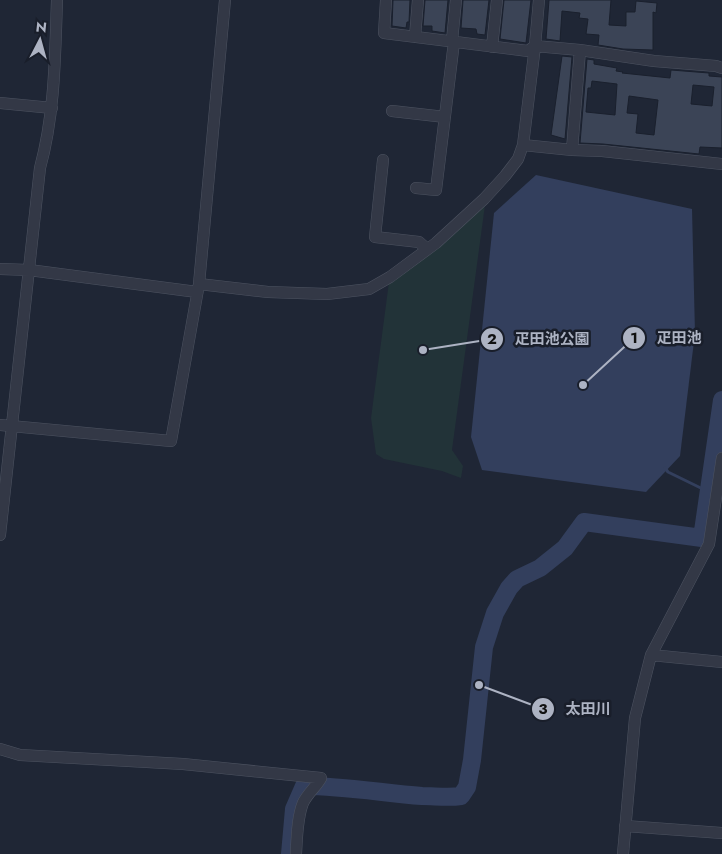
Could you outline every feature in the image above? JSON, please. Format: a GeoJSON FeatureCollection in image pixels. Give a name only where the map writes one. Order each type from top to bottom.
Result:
{"type":"FeatureCollection","features":[{"type":"Feature","properties":{"kind":"street"},"geometry":{"type":"LineString","coordinates":[[0,534],[6,426],[29,270],[40,168],[46,146],[52,108],[58,0]]}},
{"type":"Feature","properties":{"kind":"street"},"geometry":{"type":"LineString","coordinates":[[6,426],[171,440],[198,288],[225,0]]}},
{"type":"Feature","properties":{"kind":"street"},"geometry":{"type":"LineString","coordinates":[[386,0],[384,33],[528,51],[535,46],[580,50],[722,68]]}},
{"type":"Feature","properties":{"kind":"street"},"geometry":{"type":"LineString","coordinates":[[415,36],[418,0]]}},
{"type":"Feature","properties":{"kind":"street"},"geometry":{"type":"LineString","coordinates":[[416,188],[436,190],[456,0]]}},
{"type":"Feature","properties":{"kind":"street"},"geometry":{"type":"LineString","coordinates":[[492,46],[497,0]]}},
{"type":"Feature","properties":{"kind":"street"},"geometry":{"type":"LineString","coordinates":[[0,269],[29,270],[198,288],[268,292],[328,294],[369,289],[390,277],[427,249],[484,199],[518,159],[523,145],[539,0]]}},
{"type":"Feature","properties":{"kind":"street"},"geometry":{"type":"LineString","coordinates":[[572,150],[580,50]]}},
{"type":"Feature","properties":{"kind":"street"},"geometry":{"type":"LineString","coordinates":[[0,103],[52,108]]}},
{"type":"Feature","properties":{"kind":"street"},"geometry":{"type":"LineString","coordinates":[[392,111],[445,117]]}},
{"type":"Feature","properties":{"kind":"street"},"geometry":{"type":"LineString","coordinates":[[523,145],[602,151],[722,164]]}},
{"type":"Feature","properties":{"kind":"street"},"geometry":{"type":"LineString","coordinates":[[383,160],[375,237],[419,242],[427,249]]}},
{"type":"Feature","properties":{"kind":"street"},"geometry":{"type":"LineString","coordinates":[[623,854],[635,718],[651,656],[709,544],[720,488],[722,458]]}},
{"type":"Feature","properties":{"kind":"street"},"geometry":{"type":"LineString","coordinates":[[651,656],[722,662]]}},
{"type":"Feature","properties":{"kind":"street"},"geometry":{"type":"LineString","coordinates":[[0,749],[20,754],[184,764],[321,778],[316,788],[304,802],[300,812],[296,854]]}},
{"type":"Feature","properties":{"kind":"street"},"geometry":{"type":"LineString","coordinates":[[626,826],[722,834]]}},
{"type":"Feature","properties":{"kind":"shaded area"},"geometry":{"type":"Polygon","coordinates":[[[485,205],[452,450],[463,466],[461,478],[442,471],[384,459],[376,454],[371,418],[389,282],[485,205]]]}},
{"type":"Feature","properties":{"kind":"water"},"geometry":{"type":"Polygon","coordinates":[[[536,175],[692,209],[695,333],[680,456],[646,492],[482,470],[471,437],[494,213],[536,175]]]}},
{"type":"Feature","properties":{"kind":"building"},"geometry":{"type":"Polygon","coordinates":[[[393,0],[410,0],[409,22],[407,22],[406,28],[392,26],[393,0]]]}},
{"type":"Feature","properties":{"kind":"building"},"geometry":{"type":"Polygon","coordinates":[[[425,0],[448,0],[445,33],[432,31],[432,26],[423,26],[425,0]]]}},
{"type":"Feature","properties":{"kind":"building"},"geometry":{"type":"Polygon","coordinates":[[[463,0],[489,0],[485,35],[477,34],[476,29],[461,28],[463,0]]]}},
{"type":"Feature","properties":{"kind":"building"},"geometry":{"type":"Polygon","coordinates":[[[504,0],[531,0],[526,43],[500,39],[504,0]]]}},
{"type":"Feature","properties":{"kind":"building"},"geometry":{"type":"Polygon","coordinates":[[[549,0],[611,0],[609,25],[626,26],[626,12],[635,12],[636,1],[657,3],[656,13],[653,12],[653,50],[623,49],[598,45],[599,35],[586,34],[588,19],[579,18],[580,13],[562,11],[560,41],[546,39],[549,0]]]}},
{"type":"Feature","properties":{"kind":"building"},"geometry":{"type":"Polygon","coordinates":[[[562,56],[572,57],[565,139],[551,135],[562,56]]]}},
{"type":"Feature","properties":{"kind":"building"},"geometry":{"type":"Polygon","coordinates":[[[587,59],[594,60],[594,64],[617,68],[616,71],[622,73],[670,78],[671,70],[709,73],[709,76],[722,77],[722,148],[700,147],[699,154],[580,143],[587,59]],[[592,81],[591,88],[588,88],[586,112],[615,115],[617,84],[592,81]],[[693,85],[691,104],[712,106],[714,87],[693,85]],[[629,96],[627,113],[638,114],[636,133],[654,135],[658,100],[629,96]]]}},
{"type":"Feature","properties":{"kind":"waterway"},"geometry":{"type":"LineString","coordinates":[[290,854],[294,809],[304,786],[349,788],[422,796],[461,796],[467,787],[472,760],[484,647],[495,613],[509,588],[517,579],[540,568],[565,548],[584,522],[702,538],[722,400]]}},
{"type":"Feature","properties":{"kind":"waterway"},"geometry":{"type":"LineString","coordinates":[[665,468],[668,472],[709,492],[715,493]]}},
{"type":"Feature","properties":{"kind":"place","name":"疋田池公園"},"geometry":{"type":"Point","coordinates":[423,350]}},
{"type":"Feature","properties":{"kind":"place","name":"疋田池"},"geometry":{"type":"Point","coordinates":[583,385]}},
{"type":"Feature","properties":{"kind":"place","name":"太田川"},"geometry":{"type":"Point","coordinates":[479,685]}}]}
